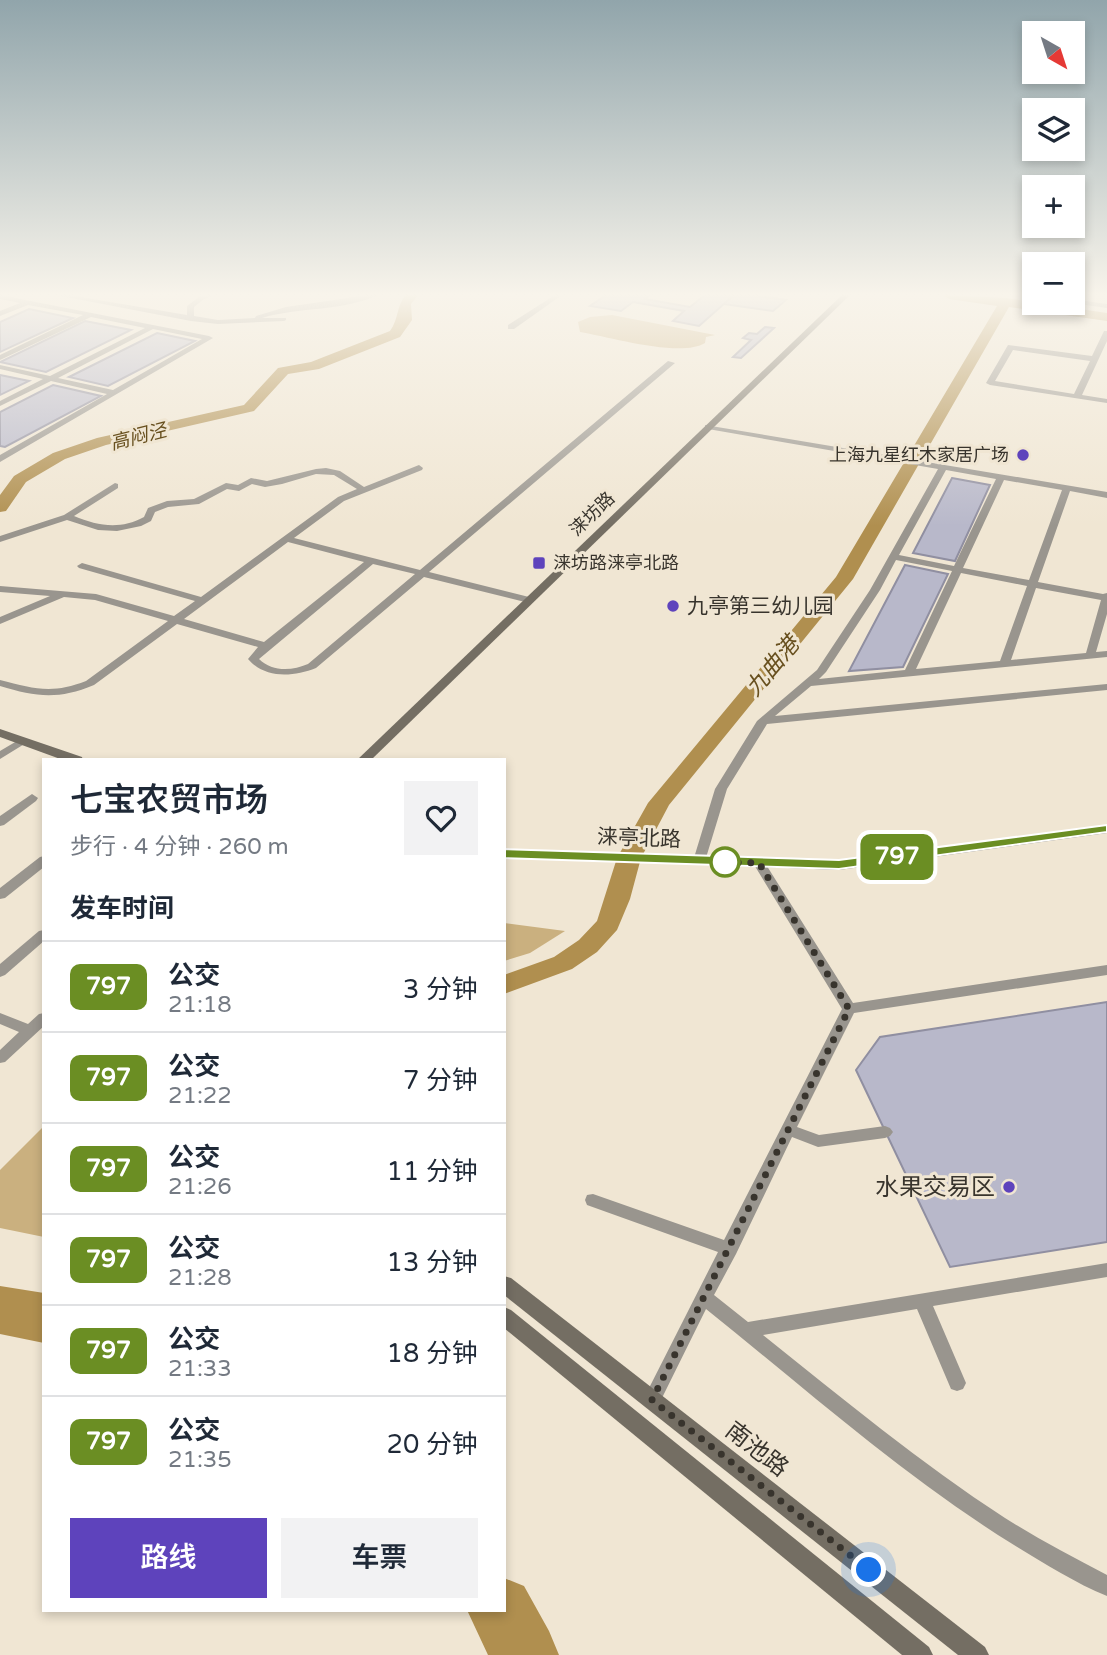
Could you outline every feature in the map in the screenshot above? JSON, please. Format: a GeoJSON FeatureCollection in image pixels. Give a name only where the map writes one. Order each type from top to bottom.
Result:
{"type":"FeatureCollection","features":[{"type":"Feature","properties":{"kind":"street","name":"涞坊路"},"geometry":{"type":"LineString","coordinates":[[365,758],[765,372]]}},
{"type":"Feature","properties":{"kind":"street"},"geometry":{"type":"LineString","coordinates":[[0,733],[71,758]]}},
{"type":"Feature","properties":{"kind":"street","name":"涞亭北路"},"geometry":{"type":"LineString","coordinates":[[506,853],[578,858],[839,865],[1107,829]]}},
{"type":"Feature","properties":{"kind":"street","name":"南池路"},"geometry":{"type":"LineString","coordinates":[[506,1286],[978,1655]]}},
{"type":"Feature","properties":{"kind":"street"},"geometry":{"type":"LineString","coordinates":[[506,1318],[921,1655]]}},
{"type":"Feature","properties":{"kind":"lane"},"geometry":{"type":"LineString","coordinates":[[24,372],[115,393]]}},
{"type":"Feature","properties":{"kind":"lane"},"geometry":{"type":"LineString","coordinates":[[0,404],[62,372]]}},
{"type":"Feature","properties":{"kind":"lane"},"geometry":{"type":"LineString","coordinates":[[1,457],[150,372]]}},
{"type":"Feature","properties":{"kind":"lane"},"geometry":{"type":"LineString","coordinates":[[371,561],[266,646],[254,659],[258,665],[286,673],[300,672],[312,666],[660,372]]}},
{"type":"Feature","properties":{"kind":"lane"},"geometry":{"type":"LineString","coordinates":[[996,372],[990,383],[1107,401]]}},
{"type":"Feature","properties":{"kind":"lane"},"geometry":{"type":"LineString","coordinates":[[1077,396],[1088,372]]}},
{"type":"Feature","properties":{"kind":"lane"},"geometry":{"type":"LineString","coordinates":[[708,427],[1107,495]]}},
{"type":"Feature","properties":{"kind":"lane"},"geometry":{"type":"LineString","coordinates":[[698,861],[721,789],[763,722],[821,672],[893,557],[940,467]]}},
{"type":"Feature","properties":{"kind":"lane"},"geometry":{"type":"LineString","coordinates":[[0,683],[37,694],[72,691],[90,682],[341,499],[419,468]]}},
{"type":"Feature","properties":{"kind":"lane"},"geometry":{"type":"LineString","coordinates":[[67,517],[96,528],[126,528],[148,519],[151,510],[158,506],[196,502],[220,487],[239,488],[251,481],[268,484],[325,471],[336,470],[347,475],[362,489]]}},
{"type":"Feature","properties":{"kind":"lane"},"geometry":{"type":"LineString","coordinates":[[909,673],[1001,477]]}},
{"type":"Feature","properties":{"kind":"lane"},"geometry":{"type":"LineString","coordinates":[[0,539],[67,517],[115,486]]}},
{"type":"Feature","properties":{"kind":"lane"},"geometry":{"type":"LineString","coordinates":[[1004,664],[1067,488]]}},
{"type":"Feature","properties":{"kind":"lane"},"geometry":{"type":"LineString","coordinates":[[286,539],[528,600]]}},
{"type":"Feature","properties":{"kind":"lane"},"geometry":{"type":"LineString","coordinates":[[893,557],[1107,597],[1090,656]]}},
{"type":"Feature","properties":{"kind":"lane"},"geometry":{"type":"LineString","coordinates":[[82,566],[202,600]]}},
{"type":"Feature","properties":{"kind":"lane"},"geometry":{"type":"LineString","coordinates":[[0,589],[96,597],[266,646]]}},
{"type":"Feature","properties":{"kind":"lane"},"geometry":{"type":"LineString","coordinates":[[0,621],[67,593]]}},
{"type":"Feature","properties":{"kind":"lane"},"geometry":{"type":"LineString","coordinates":[[808,683],[1107,654]]}},
{"type":"Feature","properties":{"kind":"lane"},"geometry":{"type":"LineString","coordinates":[[763,722],[1107,687]]}},
{"type":"Feature","properties":{"kind":"lane"},"geometry":{"type":"LineString","coordinates":[[0,756],[22,741]]}},
{"type":"Feature","properties":{"kind":"lane"},"geometry":{"type":"LineString","coordinates":[[0,822],[32,798]]}},
{"type":"Feature","properties":{"kind":"lane"},"geometry":{"type":"LineString","coordinates":[[0,895],[42,862]]}},
{"type":"Feature","properties":{"kind":"lane"},"geometry":{"type":"LineString","coordinates":[[759,863],[849,1009]]}},
{"type":"Feature","properties":{"kind":"lane"},"geometry":{"type":"LineString","coordinates":[[0,972],[42,936]]}},
{"type":"Feature","properties":{"kind":"lane"},"geometry":{"type":"LineString","coordinates":[[849,1009],[1107,970]]}},
{"type":"Feature","properties":{"kind":"lane"},"geometry":{"type":"LineString","coordinates":[[652,1400],[849,1009]]}},
{"type":"Feature","properties":{"kind":"lane"},"geometry":{"type":"LineString","coordinates":[[0,1018],[30,1031]]}},
{"type":"Feature","properties":{"kind":"lane"},"geometry":{"type":"LineString","coordinates":[[0,1058],[42,1020]]}},
{"type":"Feature","properties":{"kind":"lane"},"geometry":{"type":"LineString","coordinates":[[789,1130],[818,1141],[885,1132]]}},
{"type":"Feature","properties":{"kind":"lane"},"geometry":{"type":"LineString","coordinates":[[593,1200],[730,1249]]}},
{"type":"Feature","properties":{"kind":"lane"},"geometry":{"type":"LineString","coordinates":[[746,1330],[1107,1270]]}},
{"type":"Feature","properties":{"kind":"lane"},"geometry":{"type":"LineString","coordinates":[[705,1298],[928,1476],[1024,1542],[1107,1586]]}},
{"type":"Feature","properties":{"kind":"lane"},"geometry":{"type":"LineString","coordinates":[[922,1301],[957,1383]]}},
{"type":"Feature","properties":{"kind":"shaded area"},"geometry":{"type":"Polygon","coordinates":[[[506,923],[565,931],[530,953],[506,960],[506,923]]]}},
{"type":"Feature","properties":{"kind":"shaded area"},"geometry":{"type":"Polygon","coordinates":[[[42,1128],[42,1237],[0,1228],[0,1170],[42,1128]]]}},
{"type":"Feature","properties":{"kind":"building"},"geometry":{"type":"Polygon","coordinates":[[[79,372],[135,372],[108,386],[69,377],[79,372]]]}},
{"type":"Feature","properties":{"kind":"building"},"geometry":{"type":"Polygon","coordinates":[[[0,375],[29,381],[0,395],[0,375]]]}},
{"type":"Feature","properties":{"kind":"building"},"geometry":{"type":"Polygon","coordinates":[[[53,385],[101,396],[5,447],[0,446],[0,412],[53,385]]]}},
{"type":"Feature","properties":{"kind":"building"},"geometry":{"type":"Polygon","coordinates":[[[952,478],[990,485],[955,561],[913,553],[952,478]]]}},
{"type":"Feature","properties":{"kind":"building"},"geometry":{"type":"Polygon","coordinates":[[[905,565],[948,574],[903,667],[849,671],[905,565]]]}},
{"type":"Feature","properties":{"kind":"building","name":"水果交易区"},"geometry":{"type":"Polygon","coordinates":[[[1107,1002],[1107,1242],[950,1267],[856,1070],[880,1037],[1107,1002]]]}},
{"type":"Feature","properties":{"kind":"waterway","name":"高闷泾"},"geometry":{"type":"LineString","coordinates":[[0,507],[20,479],[59,456],[102,441],[249,408],[282,372]]}},
{"type":"Feature","properties":{"kind":"waterway","name":"九曲港"},"geometry":{"type":"LineString","coordinates":[[506,984],[563,963],[588,946],[608,924],[629,858],[659,803],[844,579],[965,372]]}},
{"type":"Feature","properties":{"kind":"waterway"},"geometry":{"type":"LineString","coordinates":[[0,1310],[42,1318]]}},
{"type":"Feature","properties":{"kind":"waterway"},"geometry":{"type":"LineString","coordinates":[[501,1612],[525,1655]]}},
{"type":"Feature","properties":{"kind":"bus line","name":"797"},"geometry":{"type":"LineString","coordinates":[[506,853],[578,858],[839,865],[1107,829]]}},
{"type":"Feature","properties":{"kind":"place","name":"上海九星红木家居广场"},"geometry":{"type":"Point","coordinates":[1023,455]}},
{"type":"Feature","properties":{"kind":"place","name":"涞坊路涞亭北路"},"geometry":{"type":"Point","coordinates":[539,563]}},
{"type":"Feature","properties":{"kind":"place","name":"九亭第三幼儿园"},"geometry":{"type":"Point","coordinates":[673,606]}},
{"type":"Feature","properties":{"kind":"place","name":"水果交易区"},"geometry":{"type":"Point","coordinates":[1009,1187]}},
{"type":"Feature","properties":{"kind":"route"},"geometry":{"type":"LineString","coordinates":[[725,862],[719,862],[759,863],[849,1009],[652,1400],[869,1570]]}}]}
